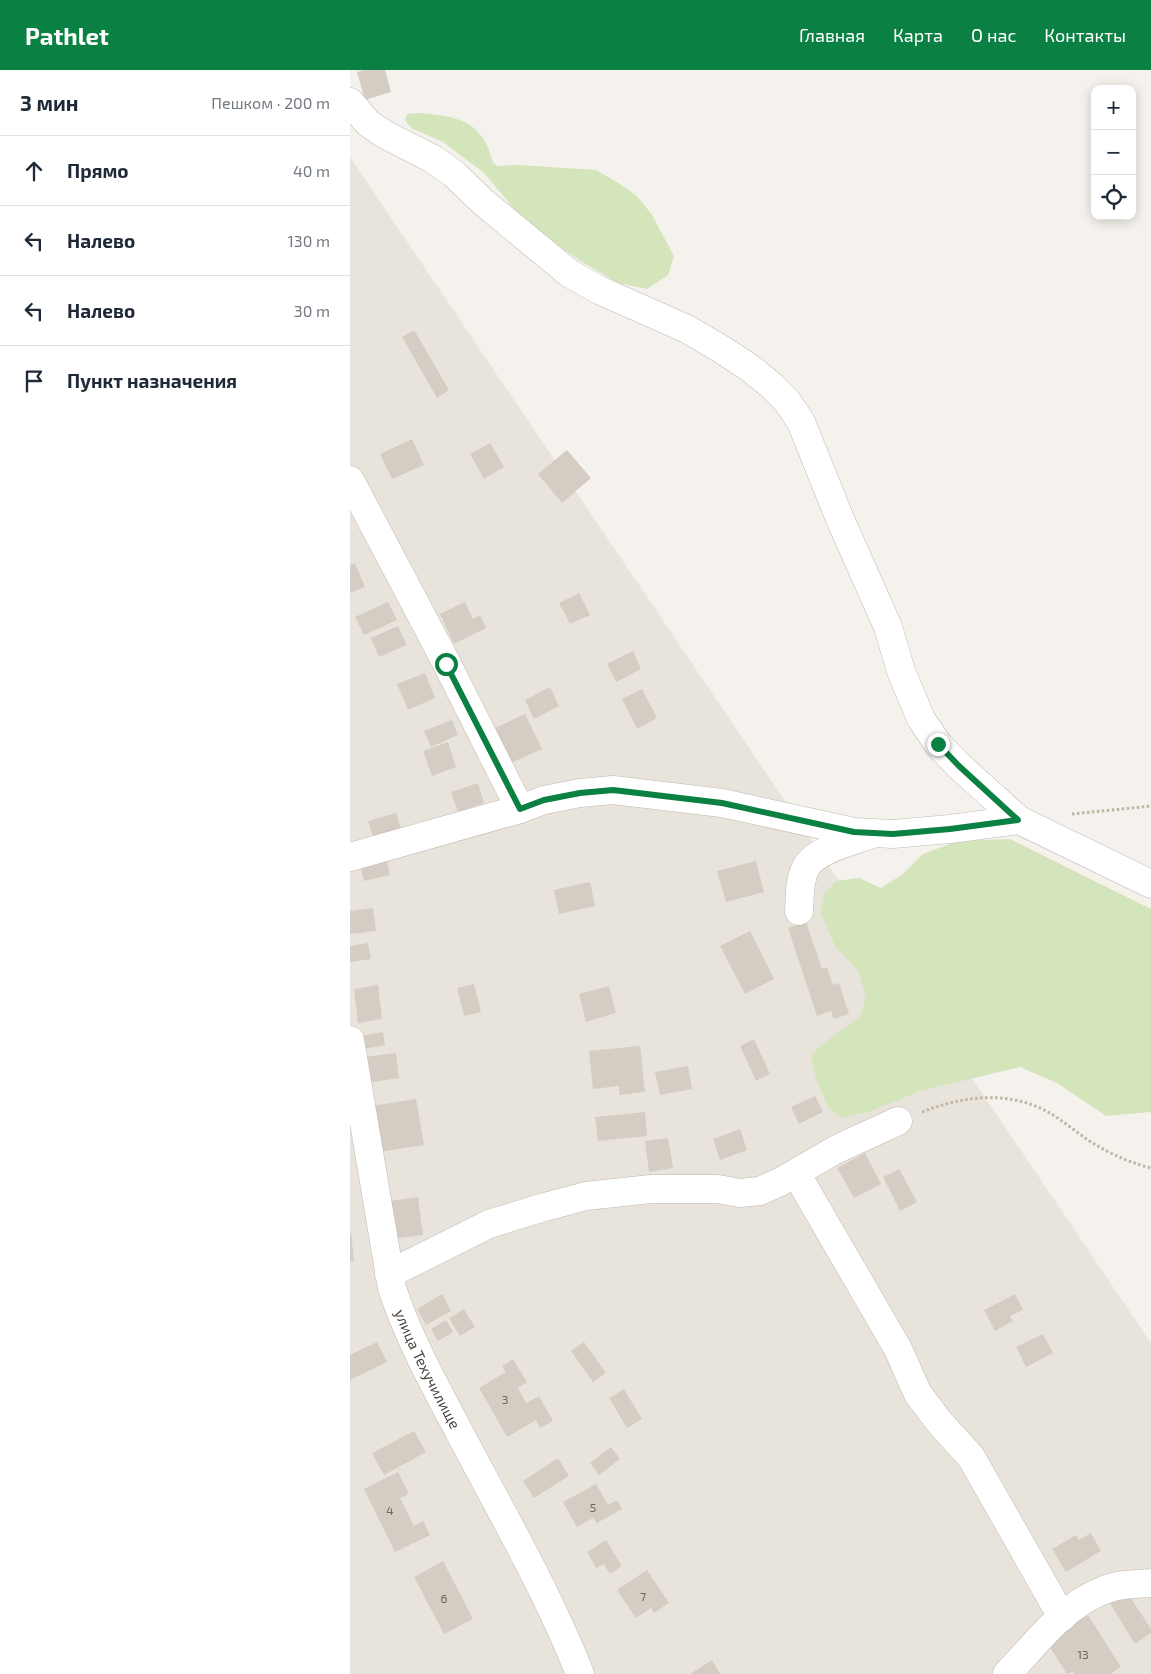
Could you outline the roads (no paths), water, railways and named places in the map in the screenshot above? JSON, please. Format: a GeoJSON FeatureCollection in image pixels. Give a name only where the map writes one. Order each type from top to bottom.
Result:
{"type":"FeatureCollection","features":[{"type":"Feature","properties":{"kind":"street"},"geometry":{"type":"LineString","coordinates":[[350,102],[368,123],[454,174],[483,202],[569,273],[599,290],[686,329],[750,368],[772,386],[786,400],[801,422],[840,519],[888,627],[901,671],[921,719],[938,744],[1018,820],[1151,884]]}},
{"type":"Feature","properties":{"kind":"street"},"geometry":{"type":"LineString","coordinates":[[350,480],[520,809]]}},
{"type":"Feature","properties":{"kind":"street"},"geometry":{"type":"LineString","coordinates":[[350,857],[520,809],[544,800],[580,793],[613,790],[722,803],[854,832],[893,834],[1018,820]]}},
{"type":"Feature","properties":{"kind":"street"},"geometry":{"type":"LineString","coordinates":[[799,911],[802,879],[806,868],[812,860],[843,844],[877,833]]}},
{"type":"Feature","properties":{"kind":"street","name":"улица Техучилище"},"geometry":{"type":"LineString","coordinates":[[350,1040],[389,1274],[400,1313],[439,1395],[548,1602],[580,1674]]}},
{"type":"Feature","properties":{"kind":"street"},"geometry":{"type":"LineString","coordinates":[[389,1274],[489,1224],[586,1196],[651,1189],[718,1189],[740,1193],[760,1191],[837,1149],[898,1121]]}},
{"type":"Feature","properties":{"kind":"street"},"geometry":{"type":"LineString","coordinates":[[796,1173],[898,1349],[918,1394],[971,1457],[1062,1617]]}},
{"type":"Feature","properties":{"kind":"street"},"geometry":{"type":"LineString","coordinates":[[1022,1668],[1062,1617],[1081,1601],[1102,1590],[1126,1584],[1151,1583]]}}]}
